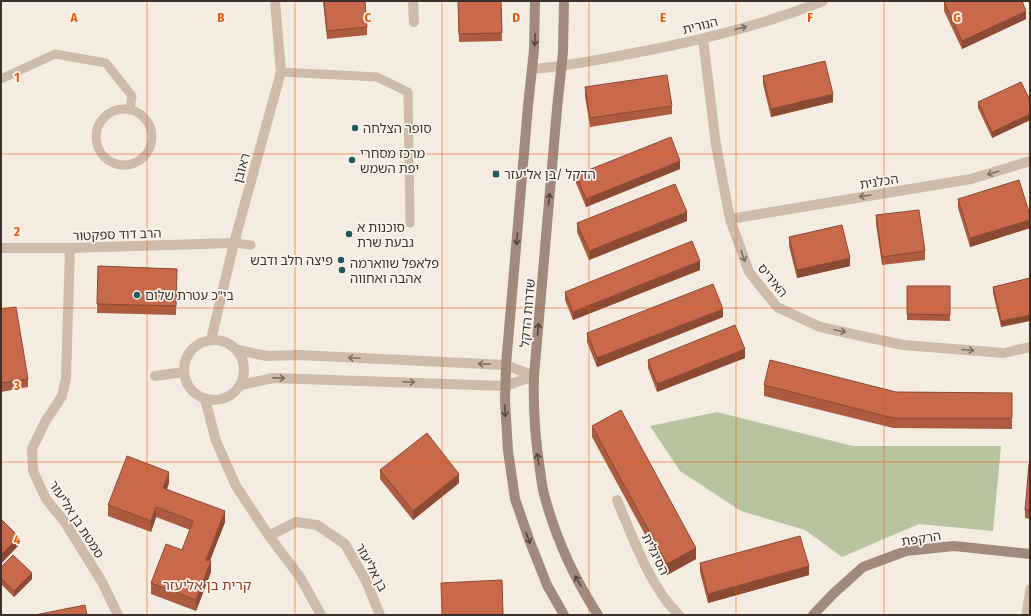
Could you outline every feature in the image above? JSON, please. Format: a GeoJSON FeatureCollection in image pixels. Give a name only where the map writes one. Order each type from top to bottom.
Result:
{"type":"FeatureCollection","features":[{"type":"Feature","properties":{"kind":"main road","name":"שדרות הדקל"},"geometry":{"type":"LineString","coordinates":[[535,1],[534,50],[506,365],[505,401],[508,450],[515,499],[547,585],[564,615]]}},
{"type":"Feature","properties":{"kind":"main road","name":"שדרות הדקל"},"geometry":{"type":"LineString","coordinates":[[564,1],[562,67],[555,124],[534,376],[536,448],[543,493],[557,532],[573,572],[598,615]]}},
{"type":"Feature","properties":{"kind":"main road","name":"הרקפת"},"geometry":{"type":"LineString","coordinates":[[813,615],[833,594],[863,567],[906,551],[954,546],[1030,554]]}},
{"type":"Feature","properties":{"kind":"street","name":"ראובן"},"geometry":{"type":"LineString","coordinates":[[211,340],[234,243],[281,72],[275,1]]}},
{"type":"Feature","properties":{"kind":"street"},"geometry":{"type":"LineString","coordinates":[[413,1],[414,22]]}},
{"type":"Feature","properties":{"kind":"street","name":"הנורית"},"geometry":{"type":"LineString","coordinates":[[532,69],[562,67],[703,38],[778,18],[822,1]]}},
{"type":"Feature","properties":{"kind":"street","name":"האיריס"},"geometry":{"type":"LineString","coordinates":[[703,38],[716,145],[730,219],[749,272],[777,307],[820,327],[904,345],[1004,353],[1030,347]]}},
{"type":"Feature","properties":{"kind":"street","name":"הכלנית"},"geometry":{"type":"LineString","coordinates":[[730,219],[972,179],[1030,161]]}},
{"type":"Feature","properties":{"kind":"street","name":"הרב דוד ספקטור"},"geometry":{"type":"LineString","coordinates":[[1,248],[70,248],[234,243]]}},
{"type":"Feature","properties":{"kind":"street","name":"סמטת בן אליעזר"},"geometry":{"type":"LineString","coordinates":[[70,248],[66,378],[62,396],[32,448],[33,470],[46,499],[64,521],[102,582],[118,615]]}},
{"type":"Feature","properties":{"kind":"street"},"geometry":{"type":"LineString","coordinates":[[221,340],[238,350],[243,358],[245,367],[244,376],[241,385],[231,396],[223,399],[205,399],[190,389],[186,381],[184,363],[194,347],[202,342],[221,340]]}},
{"type":"Feature","properties":{"kind":"street"},"geometry":{"type":"LineString","coordinates":[[238,350],[267,356],[299,355],[506,365],[534,376]]}},
{"type":"Feature","properties":{"kind":"street"},"geometry":{"type":"LineString","coordinates":[[155,376],[184,372]]}},
{"type":"Feature","properties":{"kind":"street"},"geometry":{"type":"LineString","coordinates":[[241,385],[273,378],[505,386],[534,376]]}},
{"type":"Feature","properties":{"kind":"street"},"geometry":{"type":"LineString","coordinates":[[205,399],[216,441],[236,486],[269,536],[300,577],[321,615]]}},
{"type":"Feature","properties":{"kind":"street","name":"הסיגלית"},"geometry":{"type":"LineString","coordinates":[[617,500],[638,551],[657,588],[670,607],[679,615]]}},
{"type":"Feature","properties":{"kind":"street","name":"בן אליעזר"},"geometry":{"type":"LineString","coordinates":[[269,536],[296,522],[317,525],[344,544],[366,581],[380,615]]}},
{"type":"Feature","properties":{"kind":"lane"},"geometry":{"type":"LineString","coordinates":[[1,79],[54,54],[106,63],[132,96],[130,110]]}},
{"type":"Feature","properties":{"kind":"lane"},"geometry":{"type":"LineString","coordinates":[[281,72],[377,77],[408,92],[410,223]]}},
{"type":"Feature","properties":{"kind":"lane"},"geometry":{"type":"LineString","coordinates":[[115,110],[130,110],[135,111],[144,117],[150,125],[152,135],[150,146],[146,154],[138,161],[126,164],[115,163],[105,157],[98,148],[96,137],[98,125],[105,116],[115,110]]}},
{"type":"Feature","properties":{"kind":"lane"},"geometry":{"type":"LineString","coordinates":[[234,243],[251,245]]}},
{"type":"Feature","properties":{"kind":"lane"},"geometry":{"type":"LineString","coordinates":[[1026,615],[1030,589]]}},
{"type":"Feature","properties":{"kind":"green space"},"geometry":{"type":"Polygon","coordinates":[[[717,412],[853,446],[1001,446],[993,531],[919,524],[842,557],[805,530],[741,511],[680,471],[650,426],[717,412]]]}},
{"type":"Feature","properties":{"kind":"building"},"geometry":{"type":"Polygon","coordinates":[[[324,1],[365,1],[367,27],[327,31],[324,1]]]}},
{"type":"Feature","properties":{"kind":"building"},"geometry":{"type":"Polygon","coordinates":[[[458,1],[501,1],[502,33],[459,34],[458,1]]]}},
{"type":"Feature","properties":{"kind":"building"},"geometry":{"type":"Polygon","coordinates":[[[1022,1],[1026,11],[962,41],[944,2],[1022,1]]]}},
{"type":"Feature","properties":{"kind":"building"},"geometry":{"type":"Polygon","coordinates":[[[825,61],[833,94],[771,109],[763,76],[825,61]]]}},
{"type":"Feature","properties":{"kind":"building"},"geometry":{"type":"Polygon","coordinates":[[[667,75],[672,106],[590,118],[585,87],[667,75]]]}},
{"type":"Feature","properties":{"kind":"building"},"geometry":{"type":"Polygon","coordinates":[[[1021,82],[1030,100],[1030,114],[992,132],[978,102],[1021,82]]]}},
{"type":"Feature","properties":{"kind":"building"},"geometry":{"type":"Polygon","coordinates":[[[671,137],[680,161],[586,199],[576,175],[671,137]]]}},
{"type":"Feature","properties":{"kind":"building"},"geometry":{"type":"Polygon","coordinates":[[[1019,180],[1030,215],[1030,220],[970,238],[958,199],[1019,180]]]}},
{"type":"Feature","properties":{"kind":"building"},"geometry":{"type":"Polygon","coordinates":[[[675,184],[687,212],[589,251],[577,223],[675,184]]]}},
{"type":"Feature","properties":{"kind":"building"},"geometry":{"type":"Polygon","coordinates":[[[919,210],[925,251],[882,257],[876,215],[919,210]]]}},
{"type":"Feature","properties":{"kind":"building"},"geometry":{"type":"Polygon","coordinates":[[[842,225],[850,258],[797,270],[789,237],[842,225]]]}},
{"type":"Feature","properties":{"kind":"building"},"geometry":{"type":"Polygon","coordinates":[[[692,241],[700,261],[573,312],[565,292],[692,241]]]}},
{"type":"Feature","properties":{"kind":"building","name":"בי\"כ עטרת שלום"},"geometry":{"type":"Polygon","coordinates":[[[98,266],[177,269],[176,306],[97,304],[98,266]]]}},
{"type":"Feature","properties":{"kind":"building"},"geometry":{"type":"Polygon","coordinates":[[[1030,278],[1030,315],[1001,321],[993,287],[1030,278]]]}},
{"type":"Feature","properties":{"kind":"building"},"geometry":{"type":"Polygon","coordinates":[[[713,284],[723,309],[597,358],[587,333],[713,284]]]}},
{"type":"Feature","properties":{"kind":"building"},"geometry":{"type":"Polygon","coordinates":[[[907,286],[950,286],[950,315],[907,314],[907,286]]]}},
{"type":"Feature","properties":{"kind":"building"},"geometry":{"type":"Polygon","coordinates":[[[16,307],[28,379],[1,383],[1,309],[16,307]]]}},
{"type":"Feature","properties":{"kind":"building"},"geometry":{"type":"Polygon","coordinates":[[[735,325],[745,349],[657,384],[648,360],[735,325]]]}},
{"type":"Feature","properties":{"kind":"building"},"geometry":{"type":"Polygon","coordinates":[[[770,360],[896,392],[1012,393],[1012,418],[893,418],[764,385],[770,360]]]}},
{"type":"Feature","properties":{"kind":"building"},"geometry":{"type":"Polygon","coordinates":[[[621,410],[696,548],[667,564],[592,426],[621,410]]]}},
{"type":"Feature","properties":{"kind":"building"},"geometry":{"type":"Polygon","coordinates":[[[427,433],[459,474],[413,511],[380,470],[427,433]]]}},
{"type":"Feature","properties":{"kind":"building"},"geometry":{"type":"Polygon","coordinates":[[[127,456],[169,472],[163,488],[225,511],[206,560],[211,561],[196,600],[151,583],[166,544],[182,550],[193,521],[156,507],[151,521],[108,505],[127,456]]]}},
{"type":"Feature","properties":{"kind":"building"},"geometry":{"type":"Polygon","coordinates":[[[1029,464],[1030,510],[1025,510],[1029,464]]]}},
{"type":"Feature","properties":{"kind":"building"},"geometry":{"type":"Polygon","coordinates":[[[1,519],[19,537],[1,555],[1,519]]]}},
{"type":"Feature","properties":{"kind":"building"},"geometry":{"type":"Polygon","coordinates":[[[800,536],[809,566],[708,594],[700,563],[800,536]]]}},
{"type":"Feature","properties":{"kind":"building"},"geometry":{"type":"Polygon","coordinates":[[[13,555],[32,573],[14,591],[1,578],[1,567],[13,555]]]}},
{"type":"Feature","properties":{"kind":"building"},"geometry":{"type":"Polygon","coordinates":[[[502,580],[503,615],[442,615],[441,583],[502,580]]]}},
{"type":"Feature","properties":{"kind":"building"},"geometry":{"type":"Polygon","coordinates":[[[85,605],[87,615],[35,615],[85,605]]]}},
{"type":"Feature","properties":{"kind":"place","name":"סופר הצלחה"},"geometry":{"type":"Point","coordinates":[355,128]}},
{"type":"Feature","properties":{"kind":"place","name":"מרכז מסחרי יפת השמש"},"geometry":{"type":"Point","coordinates":[352,160]}},
{"type":"Feature","properties":{"kind":"place","name":"הדקל /בן אליעזר"},"geometry":{"type":"Point","coordinates":[496,174]}},
{"type":"Feature","properties":{"kind":"place","name":"סוכנות א גבעת שרת"},"geometry":{"type":"Point","coordinates":[349,234]}},
{"type":"Feature","properties":{"kind":"place","name":"פיצה חלב ודבש"},"geometry":{"type":"Point","coordinates":[341,260]}},
{"type":"Feature","properties":{"kind":"place","name":"פלאפל שווארמה אהבה ואחווה"},"geometry":{"type":"Point","coordinates":[342,270]}},
{"type":"Feature","properties":{"kind":"place","name":"בי\"כ עטרת שלום"},"geometry":{"type":"Point","coordinates":[137,295]}},
{"type":"Feature","properties":{"kind":"district","name":"קרית בן אליעזר"},"geometry":{"type":"Point","coordinates":[207,585]}}]}
